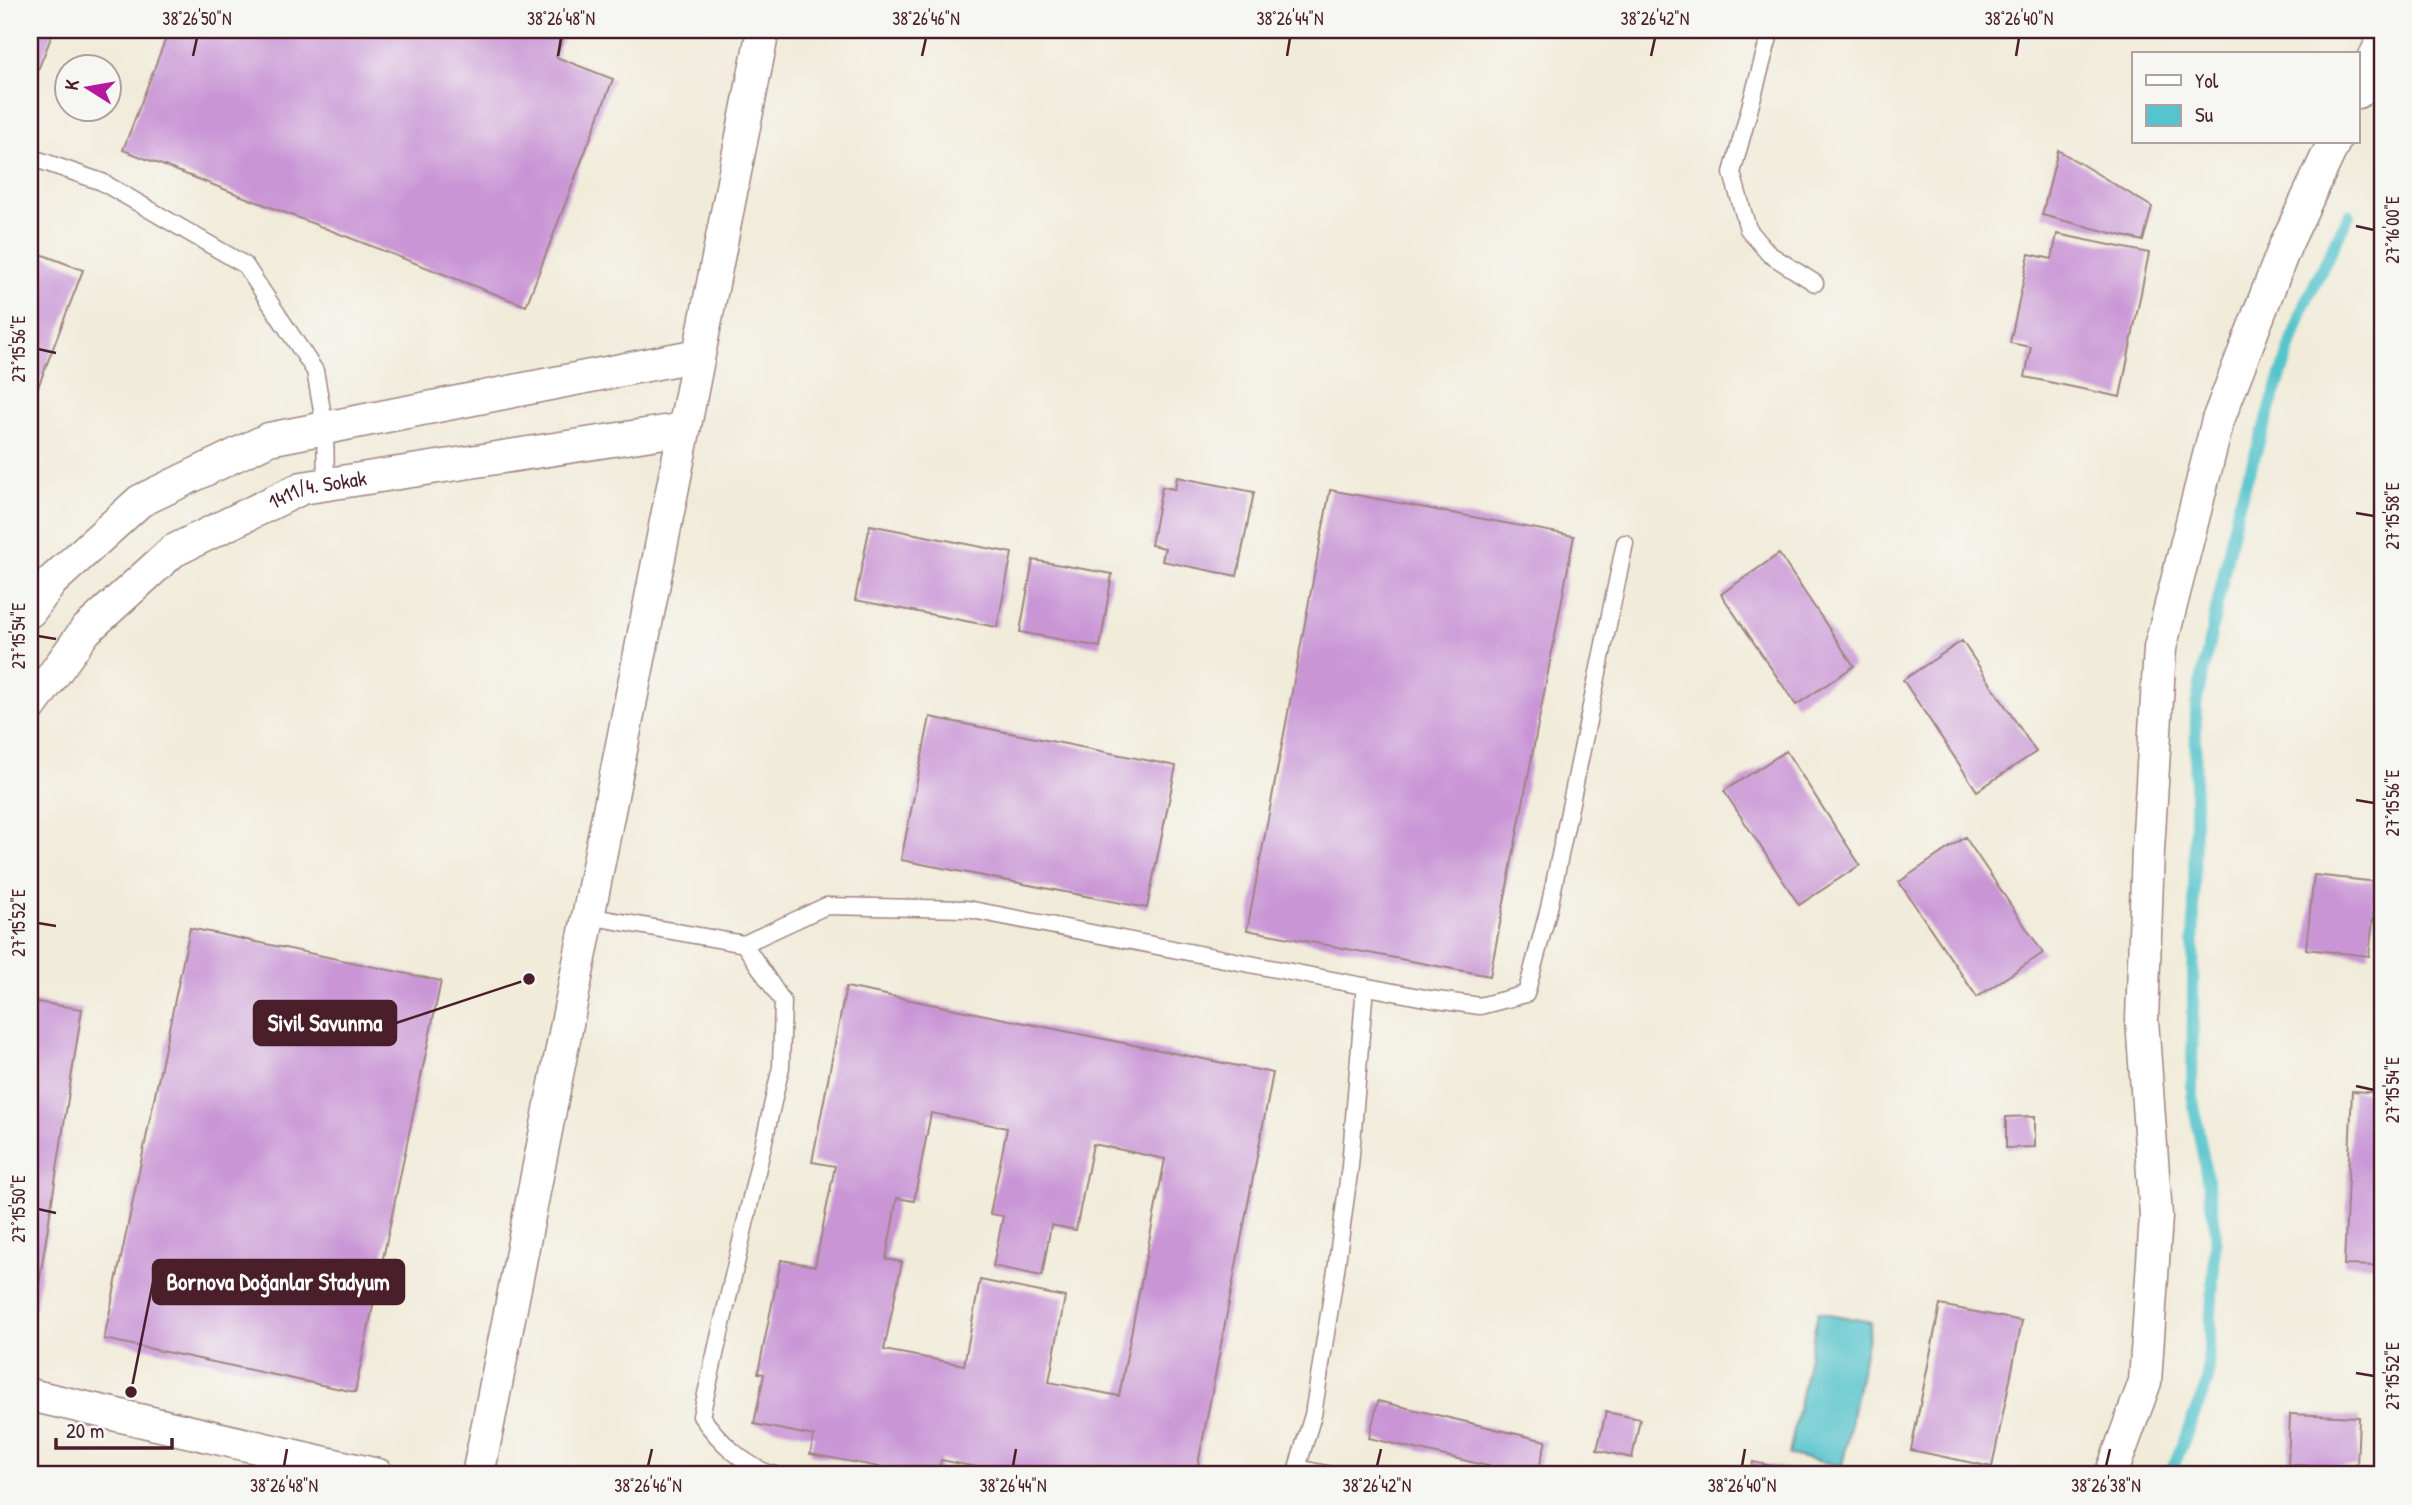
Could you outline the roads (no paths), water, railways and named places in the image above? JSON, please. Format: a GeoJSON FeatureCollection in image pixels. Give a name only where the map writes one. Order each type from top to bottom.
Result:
{"type":"FeatureCollection","features":[{"type":"Feature","properties":{"kind":"street"},"geometry":{"type":"LineString","coordinates":[[478,1475],[762,30]]}},
{"type":"Feature","properties":{"kind":"street"},"geometry":{"type":"LineString","coordinates":[[2360,88],[2382,42]]}},
{"type":"Feature","properties":{"kind":"street"},"geometry":{"type":"LineString","coordinates":[[2111,1475],[2145,1382],[2156,1216],[2142,1020],[2148,850],[2160,648],[2218,420],[2286,244],[2333,144]]}},
{"type":"Feature","properties":{"kind":"street"},"geometry":{"type":"LineString","coordinates":[[30,611],[52,581],[141,501],[269,439],[698,355]]}},
{"type":"Feature","properties":{"kind":"street","name":"1411/4. Sokak"},"geometry":{"type":"LineString","coordinates":[[30,707],[85,631],[173,551],[302,488],[684,429]]}},
{"type":"Feature","properties":{"kind":"street"},"geometry":{"type":"LineString","coordinates":[[30,1395],[378,1475]]}},
{"type":"Feature","properties":{"kind":"lane"},"geometry":{"type":"LineString","coordinates":[[1771,30],[1732,173],[1748,229],[1769,254],[1815,284]]}},
{"type":"Feature","properties":{"kind":"lane"},"geometry":{"type":"LineString","coordinates":[[30,157],[102,182],[245,265],[315,371],[325,428],[326,484]]}},
{"type":"Feature","properties":{"kind":"lane"},"geometry":{"type":"LineString","coordinates":[[588,916],[744,944],[826,906],[967,909],[1480,1006],[1526,994],[1549,908],[1625,543]]}},
{"type":"Feature","properties":{"kind":"lane"},"geometry":{"type":"LineString","coordinates":[[744,944],[783,1002],[781,1067],[701,1416],[716,1437],[762,1472],[775,1475]]}},
{"type":"Feature","properties":{"kind":"lane"},"geometry":{"type":"LineString","coordinates":[[1331,1475],[1296,1472],[1313,1415],[1336,1270],[1350,1166],[1365,986]]}},
{"type":"Feature","properties":{"kind":"water"},"geometry":{"type":"Polygon","coordinates":[[[1818,1312],[1871,1322],[1842,1466],[1789,1455],[1818,1312]]]}},
{"type":"Feature","properties":{"kind":"waterway"},"geometry":{"type":"LineString","coordinates":[[2170,1475],[2207,1383],[2216,1231],[2192,1094],[2196,705],[2238,507],[2304,305],[2349,215]]}},
{"type":"Feature","properties":{"kind":"place","name":"Sivil Savunma"},"geometry":{"type":"Point","coordinates":[529,979]}},
{"type":"Feature","properties":{"kind":"place","name":"Bornova Doğanlar Stadyum"},"geometry":{"type":"Point","coordinates":[131,1392]}}]}
